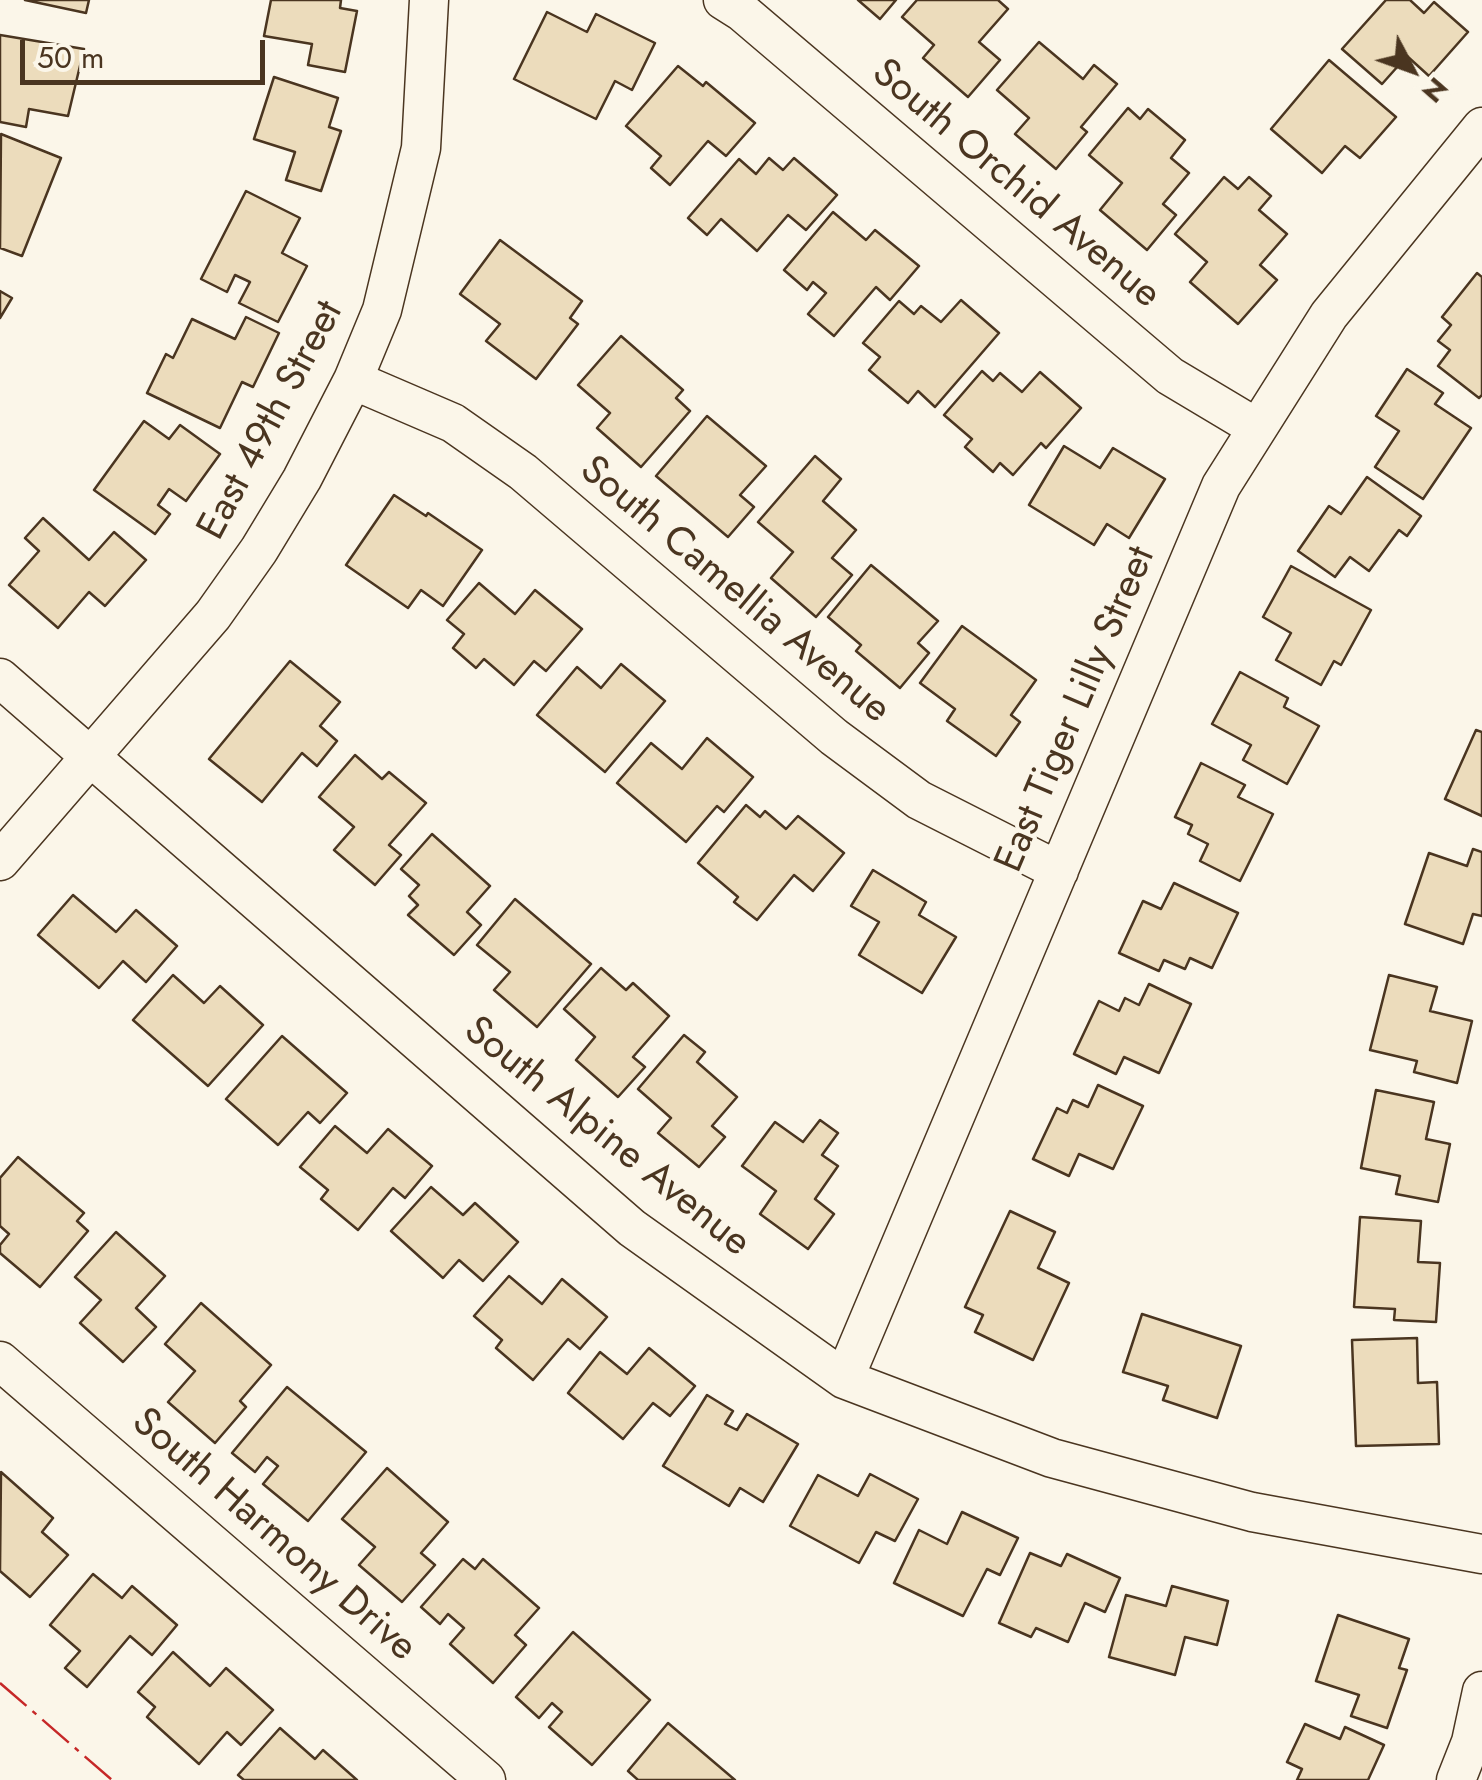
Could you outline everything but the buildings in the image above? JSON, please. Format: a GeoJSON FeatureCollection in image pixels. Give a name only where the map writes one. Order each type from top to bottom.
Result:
{"type":"FeatureCollection","features":[{"type":"Feature","properties":{"kind":"street","name":"East 49th Street"},"geometry":{"type":"LineString","coordinates":[[0,861],[213,615],[302,479],[353,380],[382,310],[421,148],[429,0]]}},
{"type":"Feature","properties":{"kind":"street","name":"South Orchid Avenue"},"geometry":{"type":"LineString","coordinates":[[723,0],[742,12],[1170,376],[1257,428]]}},
{"type":"Feature","properties":{"kind":"street","name":"East Tiger Lilly Street"},"geometry":{"type":"LineString","coordinates":[[844,1379],[1221,486],[1330,315],[1482,127]]}},
{"type":"Feature","properties":{"kind":"street","name":"South Camellia Avenue"},"geometry":{"type":"LineString","coordinates":[[353,380],[453,423],[523,472],[862,758],[919,800],[1059,871]]}},
{"type":"Feature","properties":{"kind":"street","name":"South Alpine Avenue"},"geometry":{"type":"LineString","coordinates":[[0,678],[632,1228],[844,1379],[1052,1458],[1252,1512],[1482,1554]]}},
{"type":"Feature","properties":{"kind":"street","name":"South Harmony Drive"},"geometry":{"type":"LineString","coordinates":[[0,1361],[486,1780]]}},
{"type":"Feature","properties":{"kind":"street"},"geometry":{"type":"LineString","coordinates":[[1456,1780],[1471,1742],[1482,1691]]}},
{"type":"Feature","properties":{"kind":"power"},"geometry":{"type":"LineString","coordinates":[[0,1683],[112,1780]]}}]}
